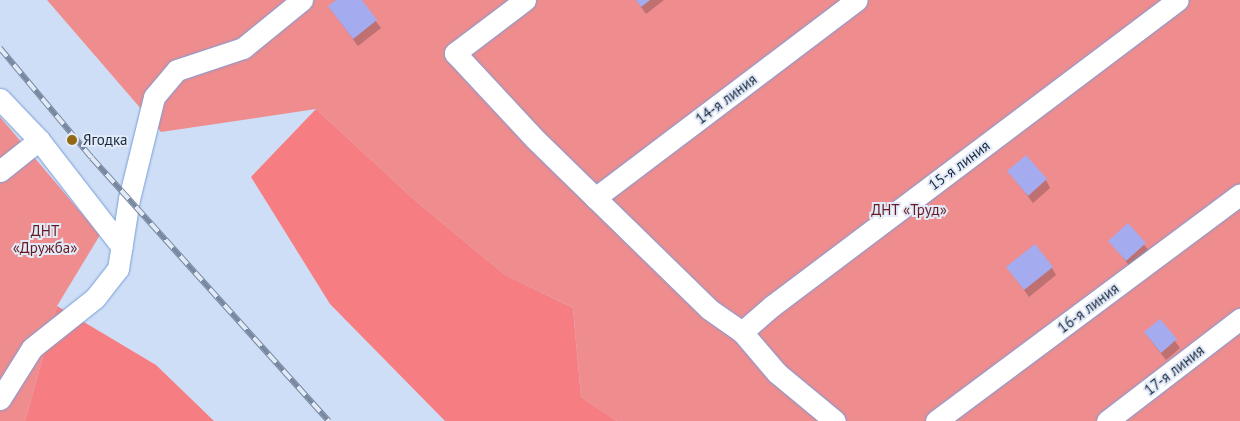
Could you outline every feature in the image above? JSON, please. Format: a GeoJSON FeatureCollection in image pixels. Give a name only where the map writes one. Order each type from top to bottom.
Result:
{"type":"FeatureCollection","features":[{"type":"Feature","properties":{"kind":"street"},"geometry":{"type":"LineString","coordinates":[[0,399],[32,348],[95,298],[118,269],[129,199],[154,97],[177,70],[243,48],[302,0]]}},
{"type":"Feature","properties":{"kind":"street"},"geometry":{"type":"LineString","coordinates":[[525,0],[455,53],[595,198],[709,309],[742,332],[777,373],[835,421]]}},
{"type":"Feature","properties":{"kind":"street","name":"14-я линия"},"geometry":{"type":"LineString","coordinates":[[595,198],[857,0]]}},
{"type":"Feature","properties":{"kind":"street","name":"15-я линия"},"geometry":{"type":"LineString","coordinates":[[742,332],[772,306],[1178,0]]}},
{"type":"Feature","properties":{"kind":"street"},"geometry":{"type":"LineString","coordinates":[[0,99],[38,140],[122,247]]}},
{"type":"Feature","properties":{"kind":"street"},"geometry":{"type":"LineString","coordinates":[[0,171],[38,140]]}},
{"type":"Feature","properties":{"kind":"street","name":"16-я линия"},"geometry":{"type":"LineString","coordinates":[[936,421],[1240,194]]}},
{"type":"Feature","properties":{"kind":"street","name":"17-я линия"},"geometry":{"type":"LineString","coordinates":[[1107,421],[1240,319]]}},
{"type":"Feature","properties":{"kind":"green space","name":"ДНТ «Труд»"},"geometry":{"type":"Polygon","coordinates":[[[47,0],[1240,0],[1240,421],[617,421],[581,397],[573,308],[504,274],[417,202],[316,109],[161,132],[47,0]]]}},
{"type":"Feature","properties":{"kind":"green space","name":"ДНТ «Дружба»"},"geometry":{"type":"Polygon","coordinates":[[[0,117],[100,235],[57,306],[25,421],[0,421],[0,117]]]}},
{"type":"Feature","properties":{"kind":"shaded area"},"geometry":{"type":"Polygon","coordinates":[[[316,109],[417,202],[504,274],[573,308],[581,397],[617,421],[445,421],[330,304],[251,177],[316,109]]]}},
{"type":"Feature","properties":{"kind":"shaded area"},"geometry":{"type":"Polygon","coordinates":[[[57,306],[156,365],[214,421],[25,421],[57,306]]]}},
{"type":"Feature","properties":{"kind":"building"},"geometry":{"type":"Polygon","coordinates":[[[336,0],[362,0],[377,20],[353,39],[328,6],[336,0]]]}},
{"type":"Feature","properties":{"kind":"building"},"geometry":{"type":"Polygon","coordinates":[[[636,0],[650,0],[641,7],[636,0]]]}},
{"type":"Feature","properties":{"kind":"building"},"geometry":{"type":"Polygon","coordinates":[[[1026,155],[1047,179],[1028,196],[1007,171],[1026,155]]]}},
{"type":"Feature","properties":{"kind":"building"},"geometry":{"type":"Polygon","coordinates":[[[1128,223],[1146,243],[1126,261],[1108,241],[1128,223]]]}},
{"type":"Feature","properties":{"kind":"building"},"geometry":{"type":"Polygon","coordinates":[[[1035,244],[1053,267],[1024,290],[1006,267],[1035,244]]]}},
{"type":"Feature","properties":{"kind":"building"},"geometry":{"type":"Polygon","coordinates":[[[1160,319],[1177,339],[1161,353],[1144,332],[1160,319]]]}},
{"type":"Feature","properties":{"kind":"railway"},"geometry":{"type":"LineString","coordinates":[[0,48],[92,158],[329,421]]}},
{"type":"Feature","properties":{"kind":"place","name":"Ягодка"},"geometry":{"type":"Point","coordinates":[72,140]}}]}
